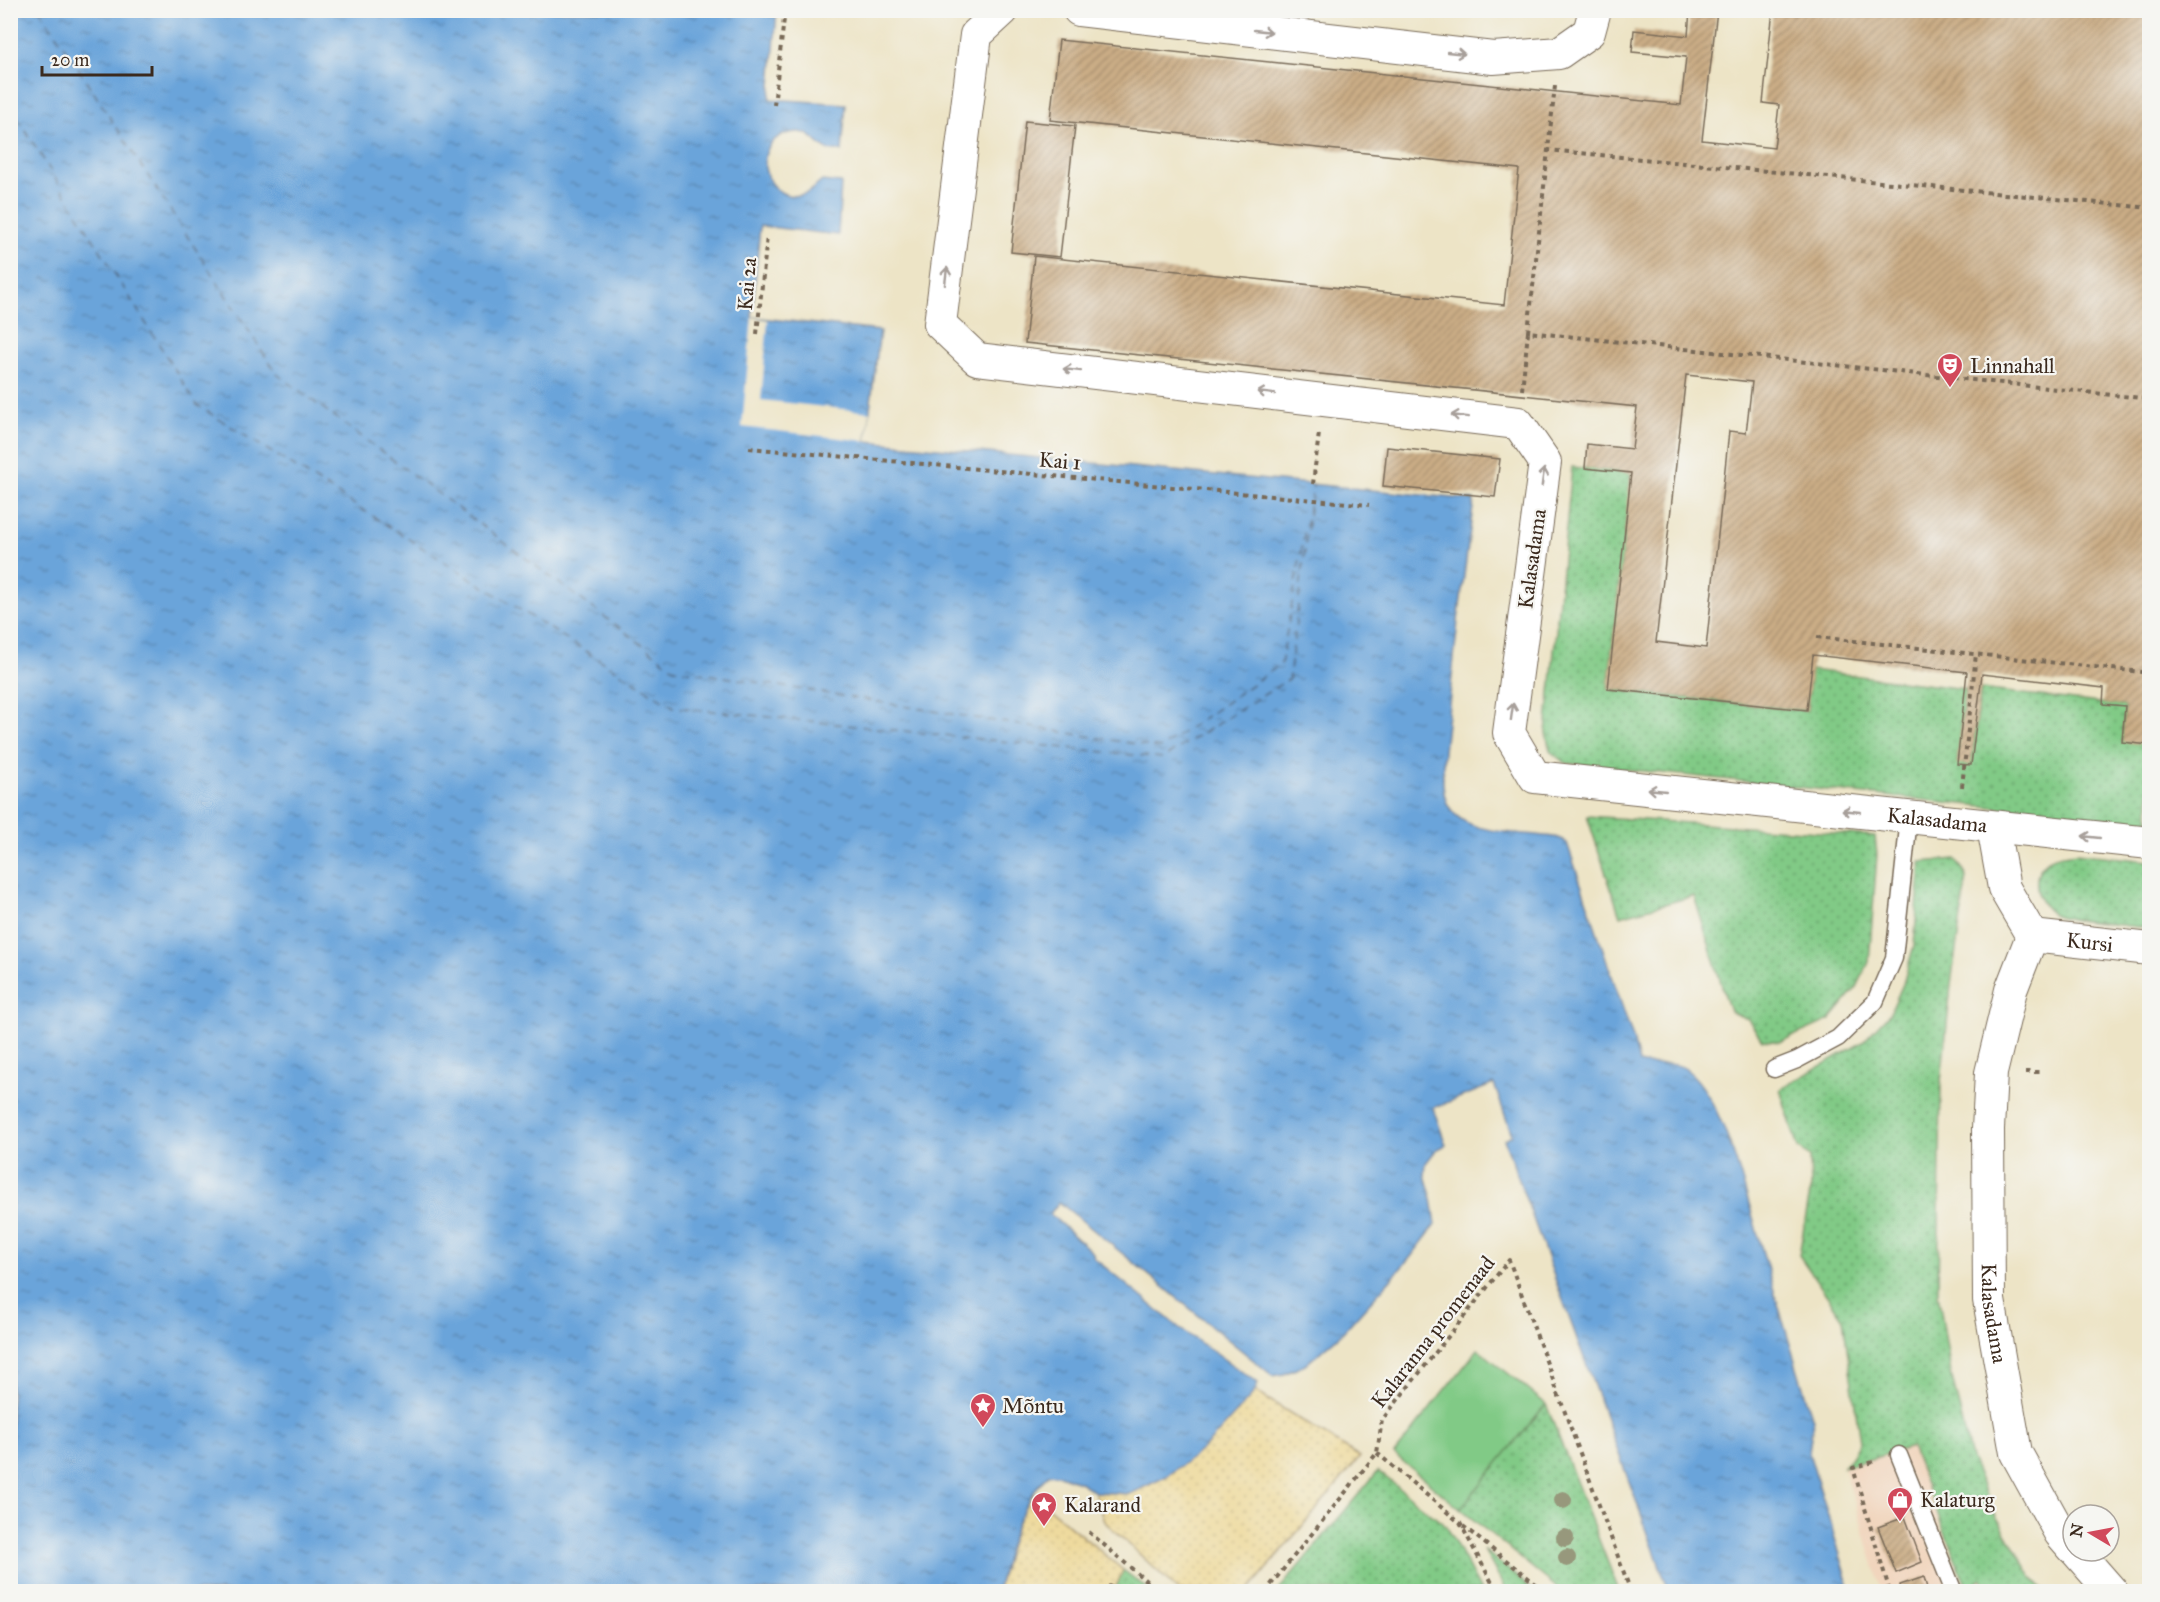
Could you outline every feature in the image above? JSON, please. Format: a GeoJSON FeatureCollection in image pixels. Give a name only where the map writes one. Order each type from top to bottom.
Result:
{"type":"FeatureCollection","features":[{"type":"Feature","properties":{"kind":"street"},"geometry":{"type":"LineString","coordinates":[[1003,10],[976,35],[940,324],[977,359],[1518,423]]}},
{"type":"Feature","properties":{"kind":"street"},"geometry":{"type":"LineString","coordinates":[[1079,10],[1493,58],[1559,53],[1589,32],[1595,10]]}},
{"type":"Feature","properties":{"kind":"street","name":"Kalasadama"},"geometry":{"type":"LineString","coordinates":[[1518,423],[1545,462],[1509,734],[1535,777],[1993,827],[2004,888],[2032,936],[2011,990],[1991,1073],[1988,1129],[1989,1300],[2016,1453],[2061,1534]]}},
{"type":"Feature","properties":{"kind":"street"},"geometry":{"type":"LineString","coordinates":[[1993,827],[2150,843]]}},
{"type":"Feature","properties":{"kind":"street","name":"Kursi"},"geometry":{"type":"LineString","coordinates":[[2032,936],[2150,949]]}},
{"type":"Feature","properties":{"kind":"street","name":"Kalasadama"},"geometry":{"type":"LineString","coordinates":[[2086,1563],[2112,1592]]}},
{"type":"Feature","properties":{"kind":"lane"},"geometry":{"type":"LineString","coordinates":[[1774,1069],[1797,1060],[1838,1038],[1875,1002],[1894,958],[1910,818]]}},
{"type":"Feature","properties":{"kind":"lane"},"geometry":{"type":"LineString","coordinates":[[1899,1455],[1954,1592]]}},
{"type":"Feature","properties":{"kind":"path"},"geometry":{"type":"LineString","coordinates":[[774,105],[785,10]]}},
{"type":"Feature","properties":{"kind":"path"},"geometry":{"type":"LineString","coordinates":[[1518,423],[1559,53]]}},
{"type":"Feature","properties":{"kind":"path"},"geometry":{"type":"LineString","coordinates":[[1548,150],[2150,208]]}},
{"type":"Feature","properties":{"kind":"path","name":"Kai 2a"},"geometry":{"type":"LineString","coordinates":[[757,334],[767,236]]}},
{"type":"Feature","properties":{"kind":"path"},"geometry":{"type":"LineString","coordinates":[[1528,332],[2150,399]]}},
{"type":"Feature","properties":{"kind":"path"},"geometry":{"type":"LineString","coordinates":[[1313,484],[1322,400]]}},
{"type":"Feature","properties":{"kind":"path","name":"Kai 1"},"geometry":{"type":"LineString","coordinates":[[748,448],[1369,505]]}},
{"type":"Feature","properties":{"kind":"path"},"geometry":{"type":"LineString","coordinates":[[1817,637],[2150,673]]}},
{"type":"Feature","properties":{"kind":"path"},"geometry":{"type":"LineString","coordinates":[[1965,765],[1976,654]]}},
{"type":"Feature","properties":{"kind":"path","name":"Kalaranna promenaad"},"geometry":{"type":"LineString","coordinates":[[1377,1454],[1382,1419],[1509,1260],[1631,1592]]}},
{"type":"Feature","properties":{"kind":"path"},"geometry":{"type":"LineString","coordinates":[[1265,1592],[1377,1454],[1546,1592]]}},
{"type":"Feature","properties":{"kind":"path"},"geometry":{"type":"LineString","coordinates":[[1890,1592],[1853,1468],[1899,1455]]}},
{"type":"Feature","properties":{"kind":"path"},"geometry":{"type":"LineString","coordinates":[[1460,1523],[1497,1592]]}},
{"type":"Feature","properties":{"kind":"path"},"geometry":{"type":"LineString","coordinates":[[1089,1532],[1159,1592]]}},
{"type":"Feature","properties":{"kind":"path"},"geometry":{"type":"LineString","coordinates":[[1108,1586],[1128,1592]]}},
{"type":"Feature","properties":{"kind":"shaded area","name":"Kalaturg"},"geometry":{"type":"Polygon","coordinates":[[[1911,1447],[1962,1585],[1983,1579],[1988,1591],[1882,1591],[1844,1467],[1911,1447]]]}},
{"type":"Feature","properties":{"kind":"green space"},"geometry":{"type":"Polygon","coordinates":[[[1572,467],[1631,473],[1608,689],[1807,711],[1811,670],[1965,689],[1957,763],[1971,765],[1981,689],[2125,706],[2122,741],[2149,745],[2149,823],[1565,763],[1550,751],[1546,733],[1572,467]]]}},
{"type":"Feature","properties":{"kind":"green space"},"geometry":{"type":"Polygon","coordinates":[[[1587,816],[1875,836],[1877,855],[1869,962],[1857,987],[1830,1020],[1780,1042],[1762,1040],[1748,1019],[1730,1012],[1694,896],[1620,916],[1587,816]]]}},
{"type":"Feature","properties":{"kind":"green space"},"geometry":{"type":"Polygon","coordinates":[[[2076,853],[2149,861],[2149,928],[2072,919],[2048,911],[2041,902],[2038,891],[2038,874],[2044,863],[2049,860],[2076,853]]]}},
{"type":"Feature","properties":{"kind":"green space"},"geometry":{"type":"Polygon","coordinates":[[[1956,859],[1967,877],[1952,976],[1941,1082],[1938,1293],[1951,1373],[1971,1459],[1996,1516],[2032,1577],[2045,1591],[1988,1591],[1982,1579],[1968,1590],[1911,1447],[1844,1467],[1860,1442],[1843,1319],[1799,1255],[1811,1187],[1810,1157],[1798,1148],[1780,1089],[1863,1042],[1890,1013],[1903,984],[1914,945],[1921,862],[1956,859]]]}},
{"type":"Feature","properties":{"kind":"green space"},"geometry":{"type":"Polygon","coordinates":[[[1478,1349],[1546,1404],[1460,1509],[1394,1454],[1478,1349]]]}},
{"type":"Feature","properties":{"kind":"green space"},"geometry":{"type":"Polygon","coordinates":[[[1546,1404],[1619,1591],[1561,1591],[1460,1509],[1546,1404]]]}},
{"type":"Feature","properties":{"kind":"green space"},"geometry":{"type":"Polygon","coordinates":[[[1378,1471],[1447,1527],[1481,1591],[1278,1591],[1378,1471]]]}},
{"type":"Feature","properties":{"kind":"green space"},"geometry":{"type":"Polygon","coordinates":[[[1484,1550],[1534,1591],[1506,1591],[1484,1550]]]}},
{"type":"Feature","properties":{"kind":"green space"},"geometry":{"type":"Polygon","coordinates":[[[1123,1570],[1151,1591],[1114,1592],[1123,1570]]]}},
{"type":"Feature","properties":{"kind":"sand"},"geometry":{"type":"Polygon","coordinates":[[[1255,1391],[1360,1457],[1248,1591],[1179,1591],[1104,1521],[1095,1492],[1130,1494],[1165,1477],[1209,1443],[1255,1391]]]}},
{"type":"Feature","properties":{"kind":"sand","name":"Kalarand"},"geometry":{"type":"Polygon","coordinates":[[[1032,1494],[1123,1570],[1114,1591],[997,1592],[1015,1529],[1032,1494]]]}},
{"type":"Feature","properties":{"kind":"water"},"geometry":{"type":"Polygon","coordinates":[[[11,10],[777,11],[770,99],[846,104],[842,151],[828,150],[802,132],[780,136],[770,145],[765,157],[766,170],[771,182],[780,191],[792,196],[807,193],[822,181],[841,183],[838,235],[760,226],[752,317],[880,331],[866,441],[1474,500],[1444,751],[1445,797],[1450,809],[1470,824],[1497,831],[1552,837],[1567,843],[1633,1038],[1639,1063],[1670,1064],[1682,1067],[1701,1084],[1713,1104],[1743,1182],[1813,1420],[1809,1453],[1851,1591],[1669,1591],[1504,1139],[1512,1135],[1494,1084],[1433,1108],[1446,1145],[1436,1150],[1426,1163],[1425,1175],[1436,1224],[1410,1258],[1342,1333],[1305,1365],[1284,1374],[1273,1376],[1059,1202],[1050,1214],[1093,1253],[1094,1258],[1182,1330],[1258,1383],[1249,1399],[1209,1443],[1165,1477],[1130,1494],[1095,1492],[1081,1483],[1063,1476],[1049,1474],[1038,1486],[1021,1514],[997,1591],[11,1592],[11,10]]]}},
{"type":"Feature","properties":{"kind":"pier"},"geometry":{"type":"Polygon","coordinates":[[[752,317],[768,320],[761,400],[870,412],[866,441],[742,427],[752,317]]]}},
{"type":"Feature","properties":{"kind":"building","name":"Linnahall"},"geometry":{"type":"Polygon","coordinates":[[[1690,10],[1717,10],[1702,140],[1774,148],[1779,105],[1763,103],[1773,10],[2150,10],[2150,745],[2122,742],[2125,706],[2103,704],[2104,688],[1982,674],[1971,765],[1957,764],[1967,672],[1813,655],[1807,710],[1608,689],[1631,473],[1585,468],[1587,444],[1632,449],[1637,407],[1025,343],[1034,256],[1504,305],[1519,169],[1050,120],[1059,40],[1681,105],[1686,57],[1632,52],[1634,30],[1688,36],[1690,10]],[[1686,375],[1656,642],[1706,648],[1729,431],[1746,433],[1752,382],[1686,375]]]}},
{"type":"Feature","properties":{"kind":"building"},"geometry":{"type":"Polygon","coordinates":[[[1025,121],[1075,126],[1060,257],[1011,252],[1025,121]]]}},
{"type":"Feature","properties":{"kind":"building"},"geometry":{"type":"Polygon","coordinates":[[[1387,447],[1500,459],[1495,497],[1383,486],[1387,447]]]}},
{"type":"Feature","properties":{"kind":"building"},"geometry":{"type":"Polygon","coordinates":[[[1905,1517],[1922,1562],[1896,1573],[1878,1527],[1905,1517]]]}},
{"type":"Feature","properties":{"kind":"building"},"geometry":{"type":"Polygon","coordinates":[[[1924,1577],[1928,1592],[1901,1592],[1900,1585],[1924,1577]]]}},
{"type":"Feature","properties":{"kind":"ferry route"},"geometry":{"type":"LineString","coordinates":[[40,10],[277,374],[675,669],[1161,748],[1281,664],[1310,502]]}},
{"type":"Feature","properties":{"kind":"ferry route"},"geometry":{"type":"LineString","coordinates":[[10,106],[197,405],[674,707],[1163,758],[1289,679],[1313,484]]}},
{"type":"Feature","properties":{"kind":"place","name":"Linnahall"},"geometry":{"type":"Point","coordinates":[1950,389]}},
{"type":"Feature","properties":{"kind":"place","name":"Mõntu"},"geometry":{"type":"Point","coordinates":[983,1429]}},
{"type":"Feature","properties":{"kind":"place","name":"Kalaturg"},"geometry":{"type":"Point","coordinates":[1900,1523]}},
{"type":"Feature","properties":{"kind":"place","name":"Kalarand"},"geometry":{"type":"Point","coordinates":[1044,1528]}}]}
